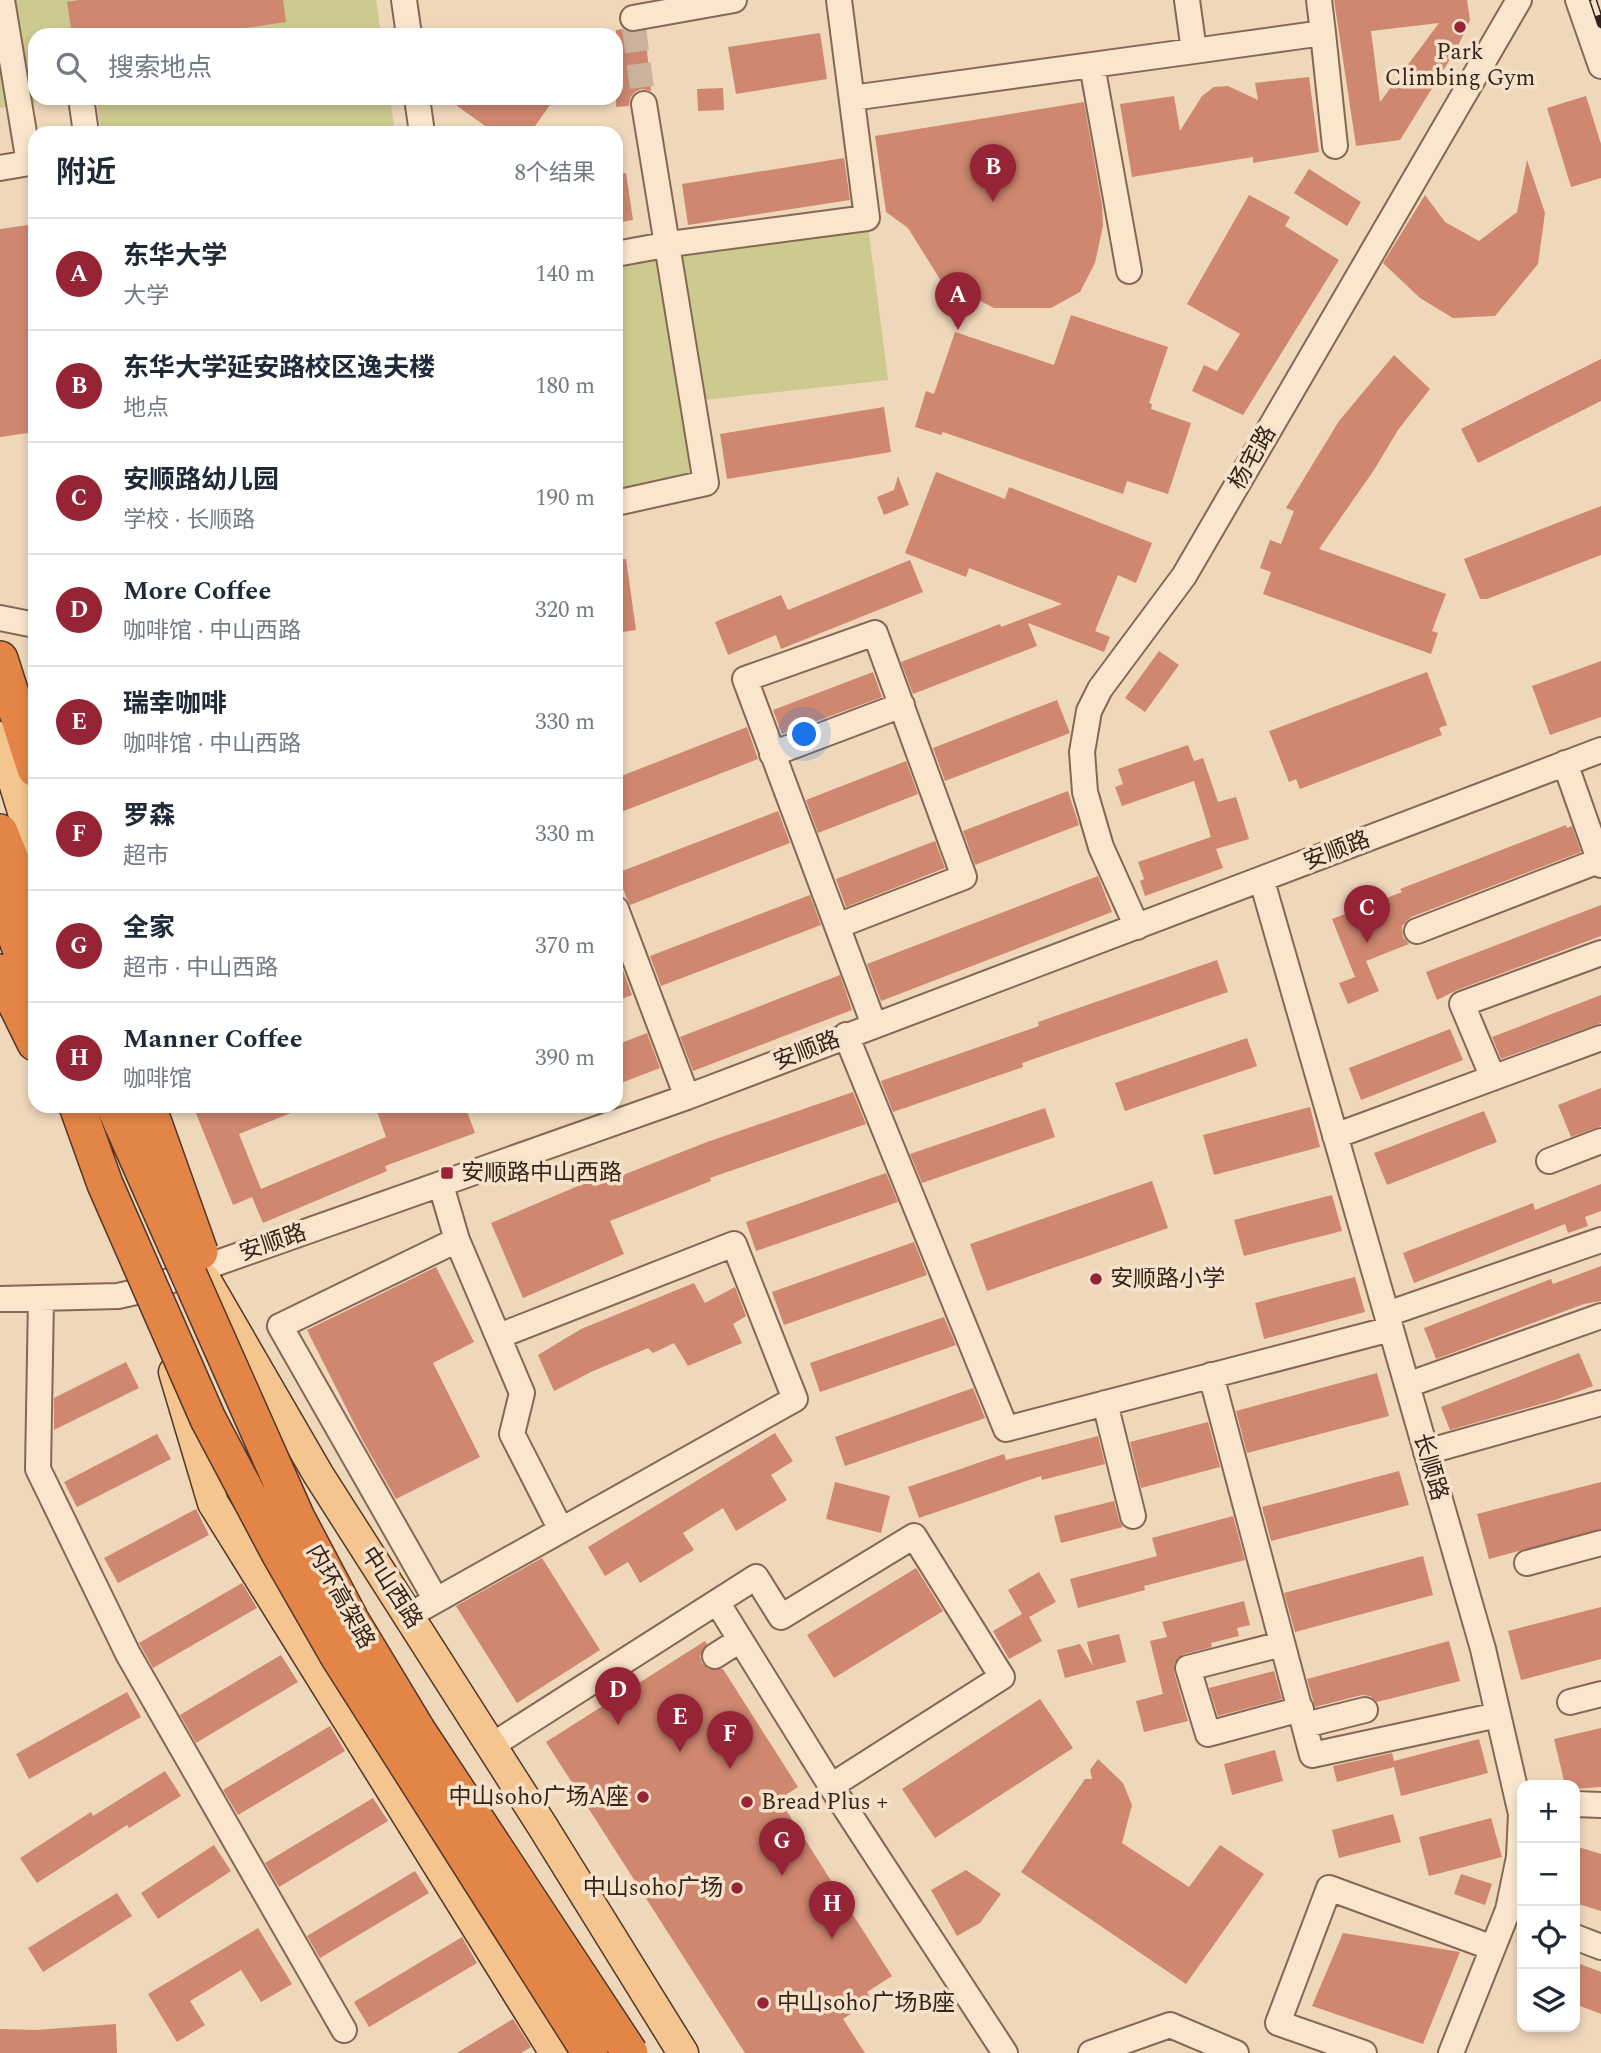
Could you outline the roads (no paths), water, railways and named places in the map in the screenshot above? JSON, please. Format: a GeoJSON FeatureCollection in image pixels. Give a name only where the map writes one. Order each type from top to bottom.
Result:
{"type":"FeatureCollection","features":[{"type":"Feature","properties":{"kind":"highway"},"geometry":{"type":"LineString","coordinates":[[0,659],[28,747]]}},
{"type":"Feature","properties":{"kind":"highway"},"geometry":{"type":"LineString","coordinates":[[0,832],[28,902]]}},
{"type":"Feature","properties":{"kind":"highway"},"geometry":{"type":"LineString","coordinates":[[0,894],[28,971]]}},
{"type":"Feature","properties":{"kind":"highway"},"geometry":{"type":"LineString","coordinates":[[0,972],[28,1029]]}},
{"type":"Feature","properties":{"kind":"highway"},"geometry":{"type":"LineString","coordinates":[[70,1113],[105,1184]]}},
{"type":"Feature","properties":{"kind":"highway","name":"内环高架路"},"geometry":{"type":"LineString","coordinates":[[79,1113],[105,1184],[208,1419],[279,1553],[338,1656],[590,2053]]}},
{"type":"Feature","properties":{"kind":"highway","name":"内环高架路"},"geometry":{"type":"LineString","coordinates":[[117,1113],[298,1518],[351,1620],[418,1731],[630,2053]]}},
{"type":"Feature","properties":{"kind":"highway"},"geometry":{"type":"LineString","coordinates":[[151,1113],[298,1518]]}},
{"type":"Feature","properties":{"kind":"main road"},"geometry":{"type":"LineString","coordinates":[[0,737],[28,828]]}},
{"type":"Feature","properties":{"kind":"main road"},"geometry":{"type":"LineString","coordinates":[[0,900],[28,982]]}},
{"type":"Feature","properties":{"kind":"main road"},"geometry":{"type":"LineString","coordinates":[[79,1113],[149,1289],[213,1503],[555,2053]]}},
{"type":"Feature","properties":{"kind":"main road","name":"中山西路"},"geometry":{"type":"LineString","coordinates":[[136,1113],[200,1269],[318,1474],[682,2053]]}},
{"type":"Feature","properties":{"kind":"street"},"geometry":{"type":"LineString","coordinates":[[2,0],[28,141]]}},
{"type":"Feature","properties":{"kind":"street"},"geometry":{"type":"LineString","coordinates":[[404,0],[408,28]]}},
{"type":"Feature","properties":{"kind":"street"},"geometry":{"type":"LineString","coordinates":[[632,15],[734,0]]}},
{"type":"Feature","properties":{"kind":"street"},"geometry":{"type":"LineString","coordinates":[[623,253],[667,244],[867,218],[839,0]]}},
{"type":"Feature","properties":{"kind":"street"},"geometry":{"type":"LineString","coordinates":[[1187,0],[1194,51]]}},
{"type":"Feature","properties":{"kind":"street"},"geometry":{"type":"LineString","coordinates":[[1320,0],[1335,146]]}},
{"type":"Feature","properties":{"kind":"street","name":"杨宅路"},"geometry":{"type":"LineString","coordinates":[[1137,927],[1101,848],[1084,793],[1082,752],[1089,711],[1100,689],[1184,576],[1519,0]]}},
{"type":"Feature","properties":{"kind":"street"},"geometry":{"type":"LineString","coordinates":[[1578,0],[1601,66]]}},
{"type":"Feature","properties":{"kind":"street"},"geometry":{"type":"LineString","coordinates":[[852,98],[1323,33]]}},
{"type":"Feature","properties":{"kind":"street"},"geometry":{"type":"LineString","coordinates":[[1092,65],[1129,271]]}},
{"type":"Feature","properties":{"kind":"street"},"geometry":{"type":"LineString","coordinates":[[623,501],[706,483],[644,104]]}},
{"type":"Feature","properties":{"kind":"street"},"geometry":{"type":"LineString","coordinates":[[82,105],[85,126]]}},
{"type":"Feature","properties":{"kind":"street"},"geometry":{"type":"LineString","coordinates":[[418,105],[421,126]]}},
{"type":"Feature","properties":{"kind":"street"},"geometry":{"type":"LineString","coordinates":[[0,168],[28,164]]}},
{"type":"Feature","properties":{"kind":"street"},"geometry":{"type":"LineString","coordinates":[[0,618],[28,624]]}},
{"type":"Feature","properties":{"kind":"street"},"geometry":{"type":"LineString","coordinates":[[837,926],[964,877],[875,633],[744,679],[874,1025]]}},
{"type":"Feature","properties":{"kind":"street"},"geometry":{"type":"LineString","coordinates":[[772,754],[902,705]]}},
{"type":"Feature","properties":{"kind":"street","name":"安顺路"},"geometry":{"type":"LineString","coordinates":[[0,1299],[118,1296],[149,1289],[687,1097],[846,1035],[1262,881],[1601,750]]}},
{"type":"Feature","properties":{"kind":"street"},"geometry":{"type":"LineString","coordinates":[[1417,931],[1600,862],[1565,763]]}},
{"type":"Feature","properties":{"kind":"street","name":"长顺路"},"geometry":{"type":"LineString","coordinates":[[1262,881],[1483,1649],[1517,1793]]}},
{"type":"Feature","properties":{"kind":"street"},"geometry":{"type":"LineString","coordinates":[[623,928],[687,1097]]}},
{"type":"Feature","properties":{"kind":"street"},"geometry":{"type":"LineString","coordinates":[[1493,1079],[1462,1004],[1601,953]]}},
{"type":"Feature","properties":{"kind":"street"},"geometry":{"type":"LineString","coordinates":[[846,1035],[1006,1429],[1212,1375],[1389,1322],[1601,1240]]}},
{"type":"Feature","properties":{"kind":"street"},"geometry":{"type":"LineString","coordinates":[[1335,1136],[1601,1038]]}},
{"type":"Feature","properties":{"kind":"street"},"geometry":{"type":"LineString","coordinates":[[1549,1161],[1601,1141]]}},
{"type":"Feature","properties":{"kind":"street"},"geometry":{"type":"LineString","coordinates":[[441,1185],[457,1240],[523,1393],[512,1434],[561,1530]]}},
{"type":"Feature","properties":{"kind":"street"},"geometry":{"type":"LineString","coordinates":[[436,1600],[280,1326],[457,1240]]}},
{"type":"Feature","properties":{"kind":"street"},"geometry":{"type":"LineString","coordinates":[[408,1616],[795,1399],[734,1244],[499,1336]]}},
{"type":"Feature","properties":{"kind":"street"},"geometry":{"type":"LineString","coordinates":[[41,1299],[38,1469],[128,1654],[344,2031]]}},
{"type":"Feature","properties":{"kind":"street"},"geometry":{"type":"LineString","coordinates":[[1407,1385],[1601,1315]]}},
{"type":"Feature","properties":{"kind":"street"},"geometry":{"type":"LineString","coordinates":[[1212,1375],[1312,1755],[1498,1715]]}},
{"type":"Feature","properties":{"kind":"street"},"geometry":{"type":"LineString","coordinates":[[1426,1452],[1601,1402]]}},
{"type":"Feature","properties":{"kind":"street"},"geometry":{"type":"LineString","coordinates":[[1105,1403],[1133,1516]]}},
{"type":"Feature","properties":{"kind":"street"},"geometry":{"type":"LineString","coordinates":[[491,1746],[756,1577],[781,1617],[914,1536],[1002,1677],[831,1786]]}},
{"type":"Feature","properties":{"kind":"street"},"geometry":{"type":"LineString","coordinates":[[1527,1563],[1601,1543]]}},
{"type":"Feature","properties":{"kind":"street"},"geometry":{"type":"LineString","coordinates":[[718,1602],[831,1786],[1005,2053]]}},
{"type":"Feature","properties":{"kind":"street"},"geometry":{"type":"LineString","coordinates":[[715,1656],[740,1640]]}},
{"type":"Feature","properties":{"kind":"street"},"geometry":{"type":"LineString","coordinates":[[1282,1644],[1188,1668],[1208,1734],[1303,1717],[1366,1710]]}},
{"type":"Feature","properties":{"kind":"street"},"geometry":{"type":"LineString","coordinates":[[1570,1702],[1601,1694]]}},
{"type":"Feature","properties":{"kind":"street"},"geometry":{"type":"LineString","coordinates":[[1580,1804],[1601,1805]]}},
{"type":"Feature","properties":{"kind":"street","name":"长顺路"},"geometry":{"type":"LineString","coordinates":[[1451,2053],[1493,1948],[1515,1913],[1520,1843]]}},
{"type":"Feature","properties":{"kind":"street"},"geometry":{"type":"LineString","coordinates":[[1364,2053],[1278,2022],[1329,1888],[1493,1948]]}},
{"type":"Feature","properties":{"kind":"street"},"geometry":{"type":"LineString","coordinates":[[1580,1939],[1601,1947]]}},
{"type":"Feature","properties":{"kind":"street"},"geometry":{"type":"LineString","coordinates":[[1091,2053],[1170,2025],[1236,2053]]}},
{"type":"Feature","properties":{"kind":"tunnel"},"geometry":{"type":"LineString","coordinates":[[634,28],[644,104]]}},
{"type":"Feature","properties":{"kind":"railway"},"geometry":{"type":"LineString","coordinates":[[1593,0],[1601,24]]}},
{"type":"Feature","properties":{"kind":"place","name":"Park Climbing Gym"},"geometry":{"type":"Point","coordinates":[1460,27]}},
{"type":"Feature","properties":{"kind":"place","name":"东华大学延安路校区逸夫楼"},"geometry":{"type":"Point","coordinates":[993,202]}},
{"type":"Feature","properties":{"kind":"place","name":"东华大学"},"geometry":{"type":"Point","coordinates":[958,330]}},
{"type":"Feature","properties":{"kind":"place","name":"安顺路幼儿园"},"geometry":{"type":"Point","coordinates":[1367,943]}},
{"type":"Feature","properties":{"kind":"place","name":"安顺路中山西路"},"geometry":{"type":"Point","coordinates":[447,1173]}},
{"type":"Feature","properties":{"kind":"place","name":"安顺路小学"},"geometry":{"type":"Point","coordinates":[1096,1279]}},
{"type":"Feature","properties":{"kind":"place","name":"More Coffee"},"geometry":{"type":"Point","coordinates":[618,1725]}},
{"type":"Feature","properties":{"kind":"place","name":"瑞幸咖啡"},"geometry":{"type":"Point","coordinates":[680,1752]}},
{"type":"Feature","properties":{"kind":"place","name":"罗森"},"geometry":{"type":"Point","coordinates":[730,1769]}},
{"type":"Feature","properties":{"kind":"place","name":"中山soho广场A座"},"geometry":{"type":"Point","coordinates":[643,1797]}},
{"type":"Feature","properties":{"kind":"place","name":"Bread Plus +"},"geometry":{"type":"Point","coordinates":[747,1802]}},
{"type":"Feature","properties":{"kind":"place","name":"全家"},"geometry":{"type":"Point","coordinates":[782,1876]}},
{"type":"Feature","properties":{"kind":"place","name":"中山soho广场"},"geometry":{"type":"Point","coordinates":[737,1888]}},
{"type":"Feature","properties":{"kind":"place","name":"Manner Coffee"},"geometry":{"type":"Point","coordinates":[832,1939]}},
{"type":"Feature","properties":{"kind":"place","name":"中山soho广场B座"},"geometry":{"type":"Point","coordinates":[763,2003]}}]}
